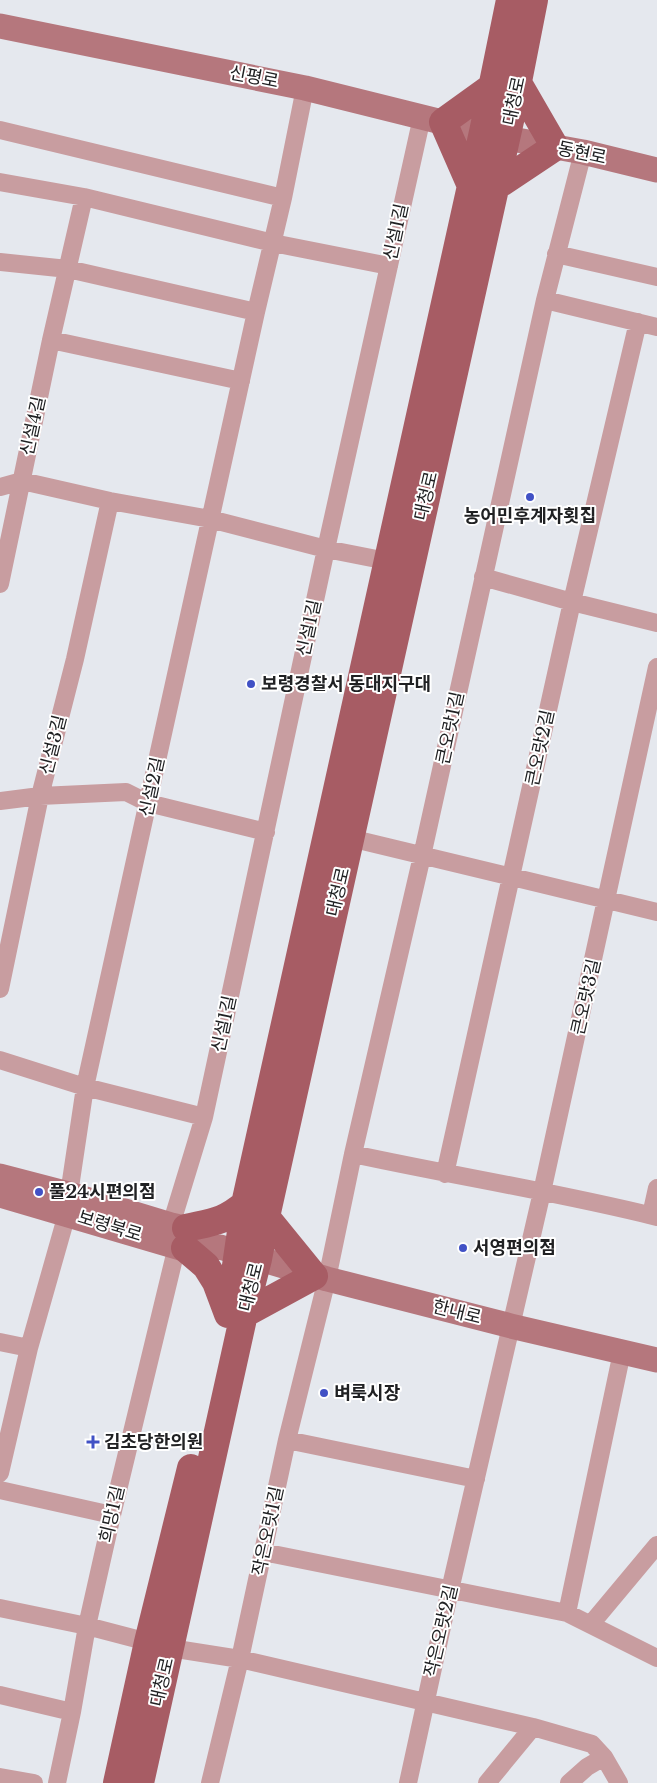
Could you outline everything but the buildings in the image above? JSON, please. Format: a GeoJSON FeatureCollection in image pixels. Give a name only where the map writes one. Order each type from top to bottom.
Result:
{"type":"FeatureCollection","features":[{"type":"Feature","properties":{"kind":"main road","name":"대청로"},"geometry":{"type":"LineString","coordinates":[[255,1211],[495,135],[505,84],[510,0]]}},
{"type":"Feature","properties":{"kind":"main road","name":"대청로"},"geometry":{"type":"LineString","coordinates":[[505,84],[534,0]]}},
{"type":"Feature","properties":{"kind":"main road","name":"신평로"},"geometry":{"type":"LineString","coordinates":[[0,26],[305,88],[495,135]]}},
{"type":"Feature","properties":{"kind":"main road"},"geometry":{"type":"LineString","coordinates":[[505,84],[555,147],[483,186],[432,120],[505,84]]}},
{"type":"Feature","properties":{"kind":"main road","name":"동현로"},"geometry":{"type":"LineString","coordinates":[[495,135],[583,152],[657,170]]}},
{"type":"Feature","properties":{"kind":"main road","name":"대청로"},"geometry":{"type":"LineString","coordinates":[[117,1783],[159,1645],[236,1314],[239,1253],[255,1211],[350,838],[399,563]]}},
{"type":"Feature","properties":{"kind":"main road","name":"보령북로"},"geometry":{"type":"LineString","coordinates":[[0,1176],[68,1204],[180,1237],[205,1232],[239,1253]]}},
{"type":"Feature","properties":{"kind":"main road","name":"보령북로"},"geometry":{"type":"LineString","coordinates":[[0,1195],[68,1204]]}},
{"type":"Feature","properties":{"kind":"main road"},"geometry":{"type":"LineString","coordinates":[[255,1211],[320,1277],[236,1314],[206,1266],[180,1237],[234,1214],[255,1211]]}},
{"type":"Feature","properties":{"kind":"main road","name":"한내로"},"geometry":{"type":"LineString","coordinates":[[239,1253],[320,1277],[511,1326],[657,1360]]}},
{"type":"Feature","properties":{"kind":"main road","name":"대청로"},"geometry":{"type":"LineString","coordinates":[[140,1783],[159,1645]]}},
{"type":"Feature","properties":{"kind":"street","name":"신설2길"},"geometry":{"type":"LineString","coordinates":[[0,1474],[29,1348],[68,1204],[86,1087],[210,519],[283,198],[305,88]]}},
{"type":"Feature","properties":{"kind":"street","name":"신설1길"},"geometry":{"type":"LineString","coordinates":[[180,1237],[204,1117],[388,266],[432,120]]}},
{"type":"Feature","properties":{"kind":"street"},"geometry":{"type":"LineString","coordinates":[[0,130],[283,198]]}},
{"type":"Feature","properties":{"kind":"street","name":"큰오랏1길"},"geometry":{"type":"LineString","coordinates":[[320,1277],[353,1154],[422,856],[545,300],[583,152]]}},
{"type":"Feature","properties":{"kind":"street"},"geometry":{"type":"LineString","coordinates":[[0,182],[84,197],[273,243],[388,266]]}},
{"type":"Feature","properties":{"kind":"street","name":"신설4길"},"geometry":{"type":"LineString","coordinates":[[0,584],[51,340],[84,197]]}},
{"type":"Feature","properties":{"kind":"street"},"geometry":{"type":"LineString","coordinates":[[556,254],[657,277]]}},
{"type":"Feature","properties":{"kind":"street"},"geometry":{"type":"LineString","coordinates":[[0,262],[68,269],[256,312]]}},
{"type":"Feature","properties":{"kind":"street"},"geometry":{"type":"LineString","coordinates":[[545,300],[657,326]]}},
{"type":"Feature","properties":{"kind":"street","name":"큰오랏2길"},"geometry":{"type":"LineString","coordinates":[[445,1174],[572,602],[638,322]]}},
{"type":"Feature","properties":{"kind":"street"},"geometry":{"type":"LineString","coordinates":[[51,340],[241,381]]}},
{"type":"Feature","properties":{"kind":"street"},"geometry":{"type":"LineString","coordinates":[[0,488],[22,481],[110,501],[210,519],[326,549],[399,563]]}},
{"type":"Feature","properties":{"kind":"street","name":"신설3길"},"geometry":{"type":"LineString","coordinates":[[0,989],[40,796],[75,659],[110,501]]}},
{"type":"Feature","properties":{"kind":"street"},"geometry":{"type":"LineString","coordinates":[[483,577],[657,623]]}},
{"type":"Feature","properties":{"kind":"street","name":"큰오랏3길"},"geometry":{"type":"LineString","coordinates":[[511,1326],[657,668]]}},
{"type":"Feature","properties":{"kind":"street"},"geometry":{"type":"LineString","coordinates":[[0,801],[40,796],[126,792],[148,803],[266,832]]}},
{"type":"Feature","properties":{"kind":"street"},"geometry":{"type":"LineString","coordinates":[[350,838],[657,912]]}},
{"type":"Feature","properties":{"kind":"street"},"geometry":{"type":"LineString","coordinates":[[0,1060],[86,1087],[204,1117]]}},
{"type":"Feature","properties":{"kind":"street"},"geometry":{"type":"LineString","coordinates":[[353,1154],[654,1216],[657,1188]]}},
{"type":"Feature","properties":{"kind":"street","name":"희망1길"},"geometry":{"type":"LineString","coordinates":[[57,1783],[87,1626],[112,1515],[180,1237]]}},
{"type":"Feature","properties":{"kind":"street","name":"작은오랏1길"},"geometry":{"type":"LineString","coordinates":[[210,1783],[240,1658],[288,1440],[320,1277]]}},
{"type":"Feature","properties":{"kind":"street","name":"작은오랏2길"},"geometry":{"type":"LineString","coordinates":[[408,1783],[511,1326]]}},
{"type":"Feature","properties":{"kind":"street"},"geometry":{"type":"LineString","coordinates":[[0,1342],[29,1348]]}},
{"type":"Feature","properties":{"kind":"street"},"geometry":{"type":"LineString","coordinates":[[567,1614],[622,1352]]}},
{"type":"Feature","properties":{"kind":"street"},"geometry":{"type":"LineString","coordinates":[[288,1440],[476,1479]]}},
{"type":"Feature","properties":{"kind":"street"},"geometry":{"type":"LineString","coordinates":[[0,1490],[112,1515]]}},
{"type":"Feature","properties":{"kind":"street"},"geometry":{"type":"LineString","coordinates":[[591,1624],[657,1545]]}},
{"type":"Feature","properties":{"kind":"street"},"geometry":{"type":"LineString","coordinates":[[263,1552],[567,1614],[591,1624],[657,1658]]}},
{"type":"Feature","properties":{"kind":"street","name":"대청로"},"geometry":{"type":"LineString","coordinates":[[0,1608],[87,1626],[159,1645]]}},
{"type":"Feature","properties":{"kind":"street"},"geometry":{"type":"LineString","coordinates":[[159,1645],[240,1658],[533,1727],[592,1744],[604,1756],[619,1783]]}},
{"type":"Feature","properties":{"kind":"street"},"geometry":{"type":"LineString","coordinates":[[0,1695],[72,1712]]}},
{"type":"Feature","properties":{"kind":"street"},"geometry":{"type":"LineString","coordinates":[[487,1783],[533,1727]]}},
{"type":"Feature","properties":{"kind":"street"},"geometry":{"type":"LineString","coordinates":[[569,1783],[587,1767],[604,1756]]}},
{"type":"Feature","properties":{"kind":"street"},"geometry":{"type":"LineString","coordinates":[[0,1777],[34,1783]]}},
{"type":"Feature","properties":{"kind":"place","name":"농어민후계자횟집"},"geometry":{"type":"Point","coordinates":[530,497]}},
{"type":"Feature","properties":{"kind":"place","name":"보령경찰서 동대지구대"},"geometry":{"type":"Point","coordinates":[251,684]}},
{"type":"Feature","properties":{"kind":"place","name":"풀24시편의점"},"geometry":{"type":"Point","coordinates":[39,1192]}},
{"type":"Feature","properties":{"kind":"place","name":"서영편의점"},"geometry":{"type":"Point","coordinates":[463,1248]}},
{"type":"Feature","properties":{"kind":"place","name":"벼룩시장"},"geometry":{"type":"Point","coordinates":[324,1393]}},
{"type":"Feature","properties":{"kind":"place","name":"김초당한의원"},"geometry":{"type":"Point","coordinates":[93,1442]}}]}
